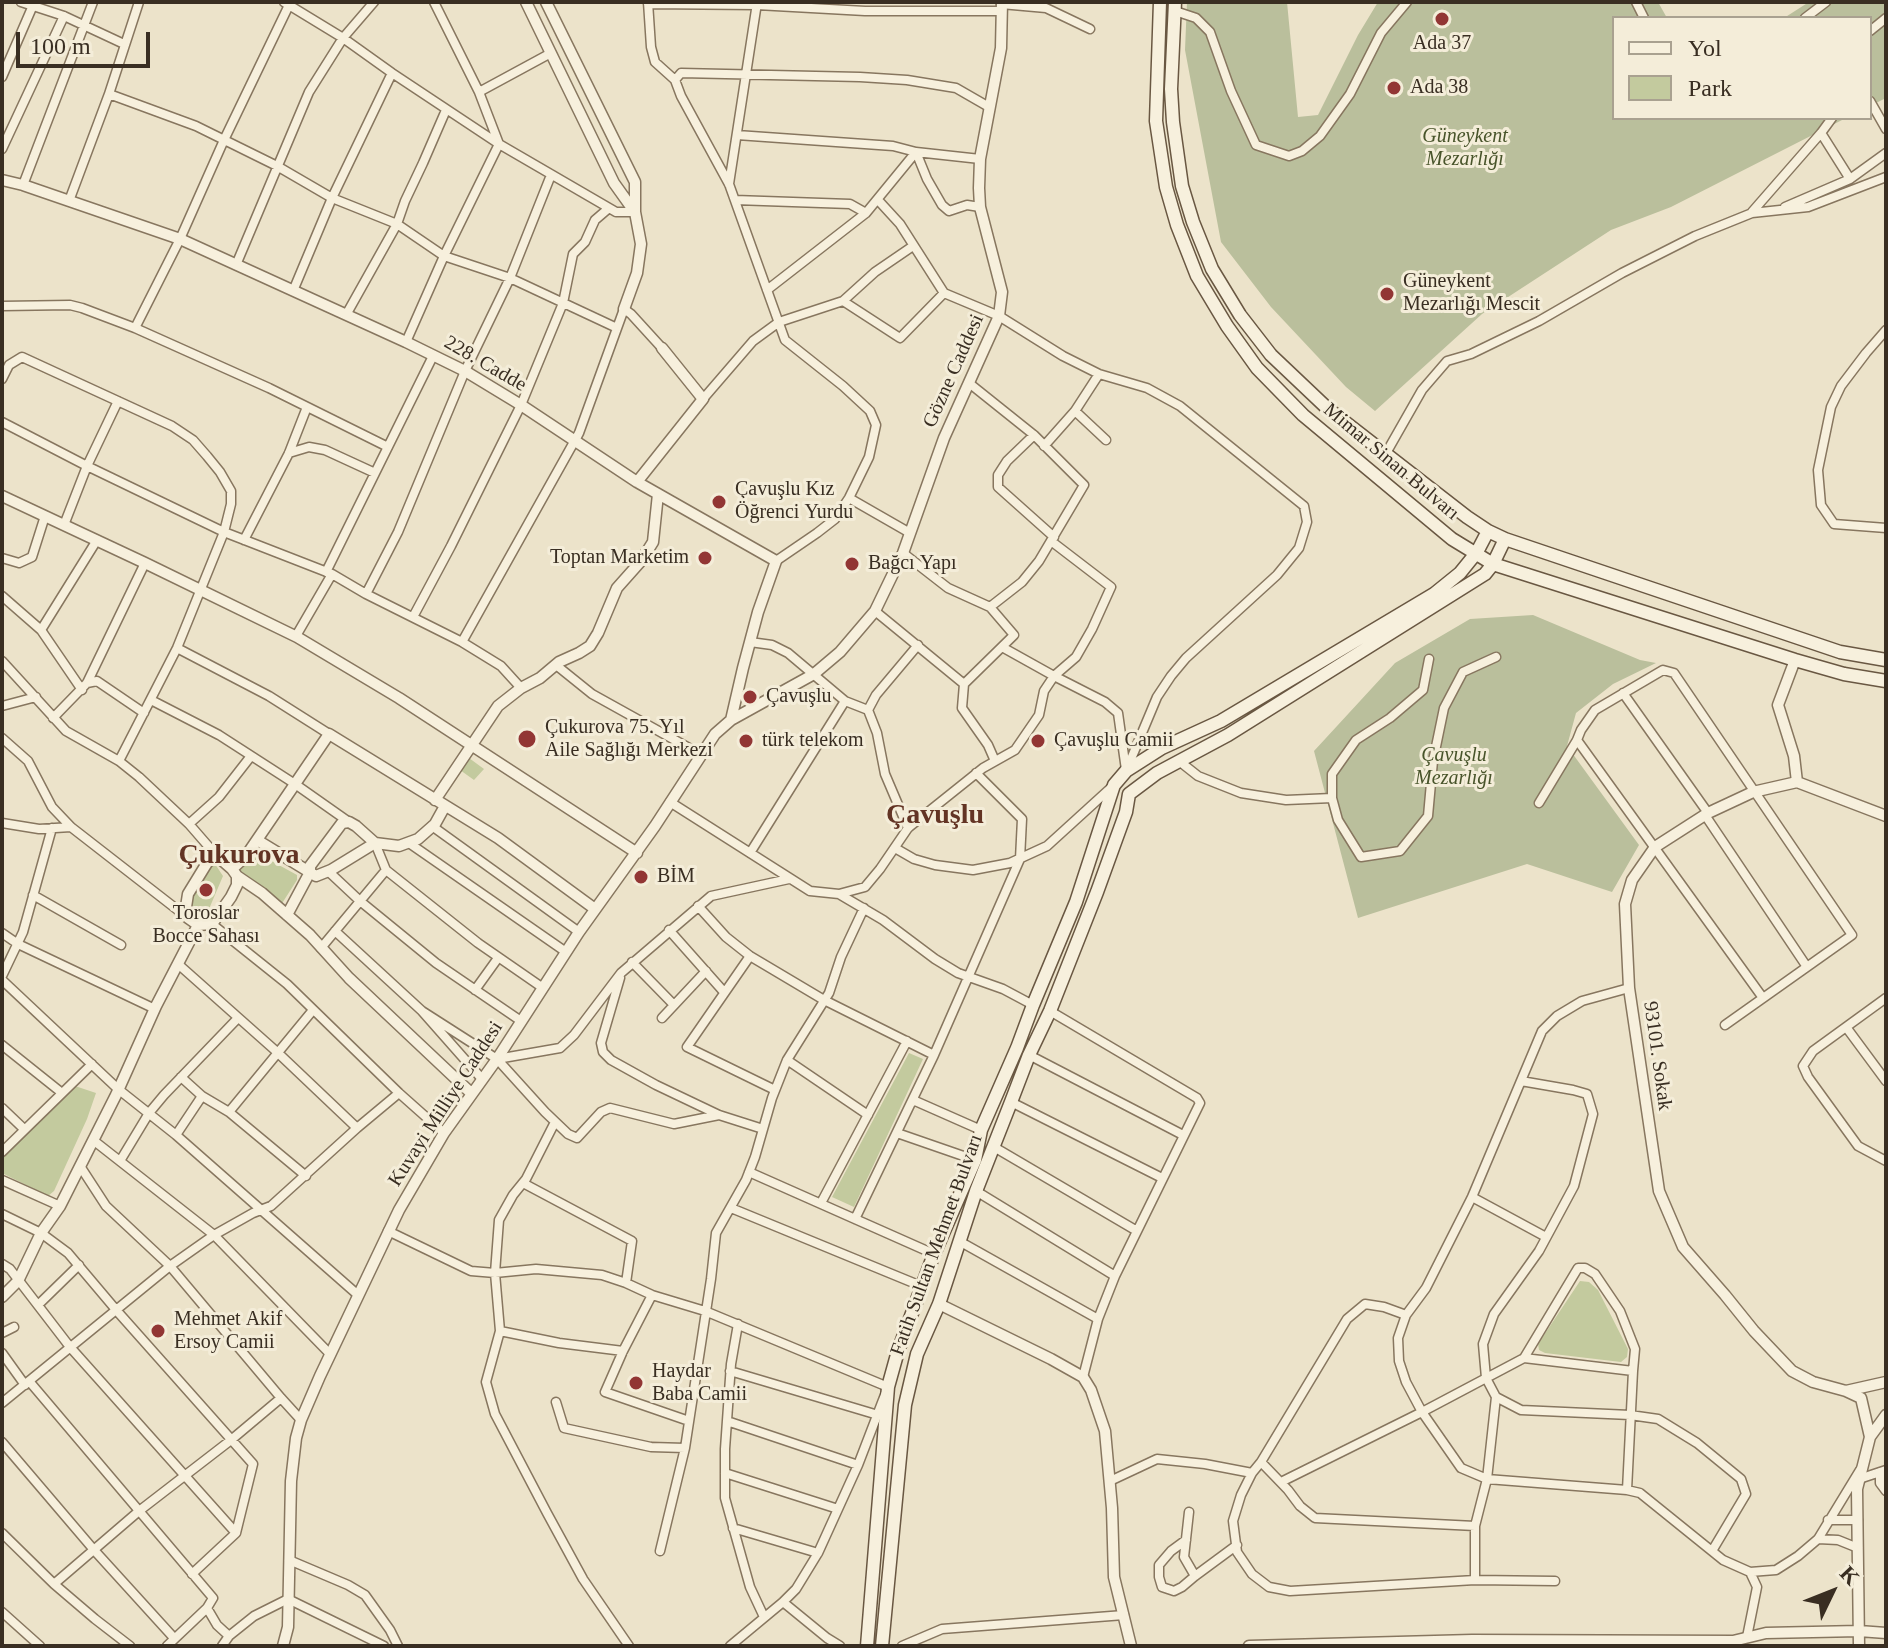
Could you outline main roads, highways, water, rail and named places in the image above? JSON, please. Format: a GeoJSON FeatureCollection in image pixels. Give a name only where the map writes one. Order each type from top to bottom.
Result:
{"type":"FeatureCollection","features":[{"type":"Feature","properties":{"kind":"main road","name":"Mimar Sinan Bulvarı"},"geometry":{"type":"LineString","coordinates":[[1160,2],[1156,121],[1166,187],[1177,225],[1197,276],[1227,326],[1257,368],[1303,415],[1452,539],[1493,564],[1795,660],[1844,674],[1886,681]]}},
{"type":"Feature","properties":{"kind":"main road","name":"Mimar Sinan Bulvarı"},"geometry":{"type":"LineString","coordinates":[[1175,6],[1171,89],[1182,186],[1193,222],[1212,269],[1240,315],[1271,355],[1328,409],[1467,517],[1505,539],[1840,652],[1886,660]]}},
{"type":"Feature","properties":{"kind":"main road"},"geometry":{"type":"LineString","coordinates":[[867,1646],[888,1387],[898,1351],[921,1286],[975,1160],[981,1130],[1076,902],[1114,785],[1126,771],[1162,748],[1221,721],[1434,594],[1460,573],[1477,552],[1488,531]]}},
{"type":"Feature","properties":{"kind":"main road"},"geometry":{"type":"LineString","coordinates":[[1493,564],[1505,539]]}},
{"type":"Feature","properties":{"kind":"main road","name":"Fatih Sultan Mehmet Bulvarı"},"geometry":{"type":"LineString","coordinates":[[882,1646],[905,1405],[917,1354],[939,1304],[976,1191],[1097,892],[1126,812],[1129,794],[1157,773],[1228,735],[1485,574],[1493,564]]}},
{"type":"Feature","properties":{"kind":"place","name":"Ada 37"},"geometry":{"type":"Point","coordinates":[1442,19]}},
{"type":"Feature","properties":{"kind":"place","name":"Ada 38"},"geometry":{"type":"Point","coordinates":[1394,88]}},
{"type":"Feature","properties":{"kind":"place","name":"Güneykent Mezarlığı Mescit"},"geometry":{"type":"Point","coordinates":[1387,294]}},
{"type":"Feature","properties":{"kind":"place","name":"Çavuşlu Kız Öğrenci Yurdu"},"geometry":{"type":"Point","coordinates":[719,502]}},
{"type":"Feature","properties":{"kind":"place","name":"Toptan Marketim"},"geometry":{"type":"Point","coordinates":[705,558]}},
{"type":"Feature","properties":{"kind":"place","name":"Bağcı Yapı"},"geometry":{"type":"Point","coordinates":[852,564]}},
{"type":"Feature","properties":{"kind":"place","name":"Çavuşlu"},"geometry":{"type":"Point","coordinates":[750,697]}},
{"type":"Feature","properties":{"kind":"place","name":"Çukurova 75. Yıl Aile Sağlığı Merkezi"},"geometry":{"type":"Point","coordinates":[527,739]}},
{"type":"Feature","properties":{"kind":"place","name":"türk telekom"},"geometry":{"type":"Point","coordinates":[746,741]}},
{"type":"Feature","properties":{"kind":"place","name":"Çavuşlu Camii"},"geometry":{"type":"Point","coordinates":[1038,741]}},
{"type":"Feature","properties":{"kind":"place","name":"BİM"},"geometry":{"type":"Point","coordinates":[641,877]}},
{"type":"Feature","properties":{"kind":"place","name":"Toroslar Bocce Sahası"},"geometry":{"type":"Point","coordinates":[206,890]}},
{"type":"Feature","properties":{"kind":"place","name":"Mehmet Akif Ersoy Camii"},"geometry":{"type":"Point","coordinates":[158,1331]}},
{"type":"Feature","properties":{"kind":"place","name":"Haydar Baba Camii"},"geometry":{"type":"Point","coordinates":[636,1383]}},
{"type":"Feature","properties":{"kind":"district","name":"Çavuşlu"},"geometry":{"type":"Point","coordinates":[935,816]}},
{"type":"Feature","properties":{"kind":"district","name":"Çukurova"},"geometry":{"type":"Point","coordinates":[239,856]}},
{"type":"Feature","properties":{"kind":"park label","name":"Güneykent Mezarlığı"},"geometry":{"type":"Point","coordinates":[1465,148]}},
{"type":"Feature","properties":{"kind":"park label","name":"Çavuşlu Mezarlığı"},"geometry":{"type":"Point","coordinates":[1454,768]}}]}
